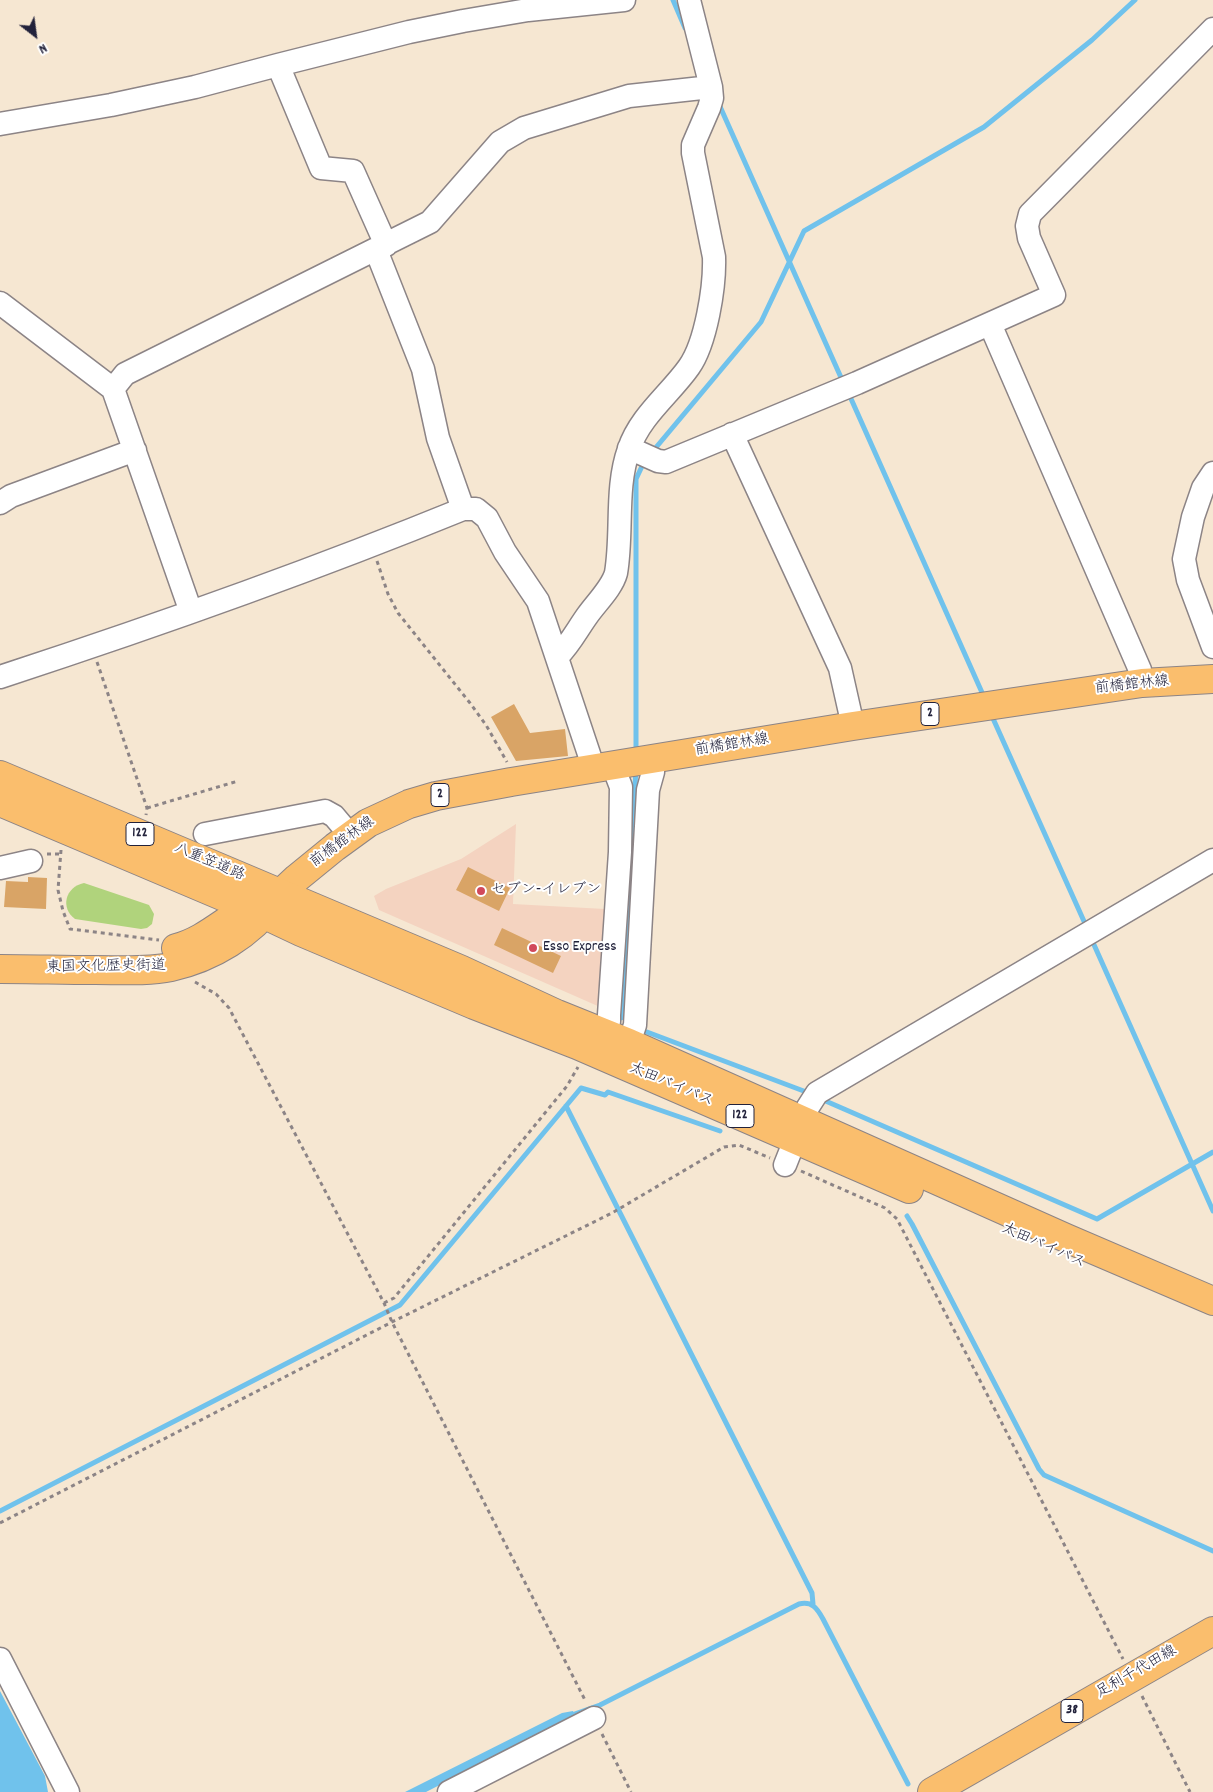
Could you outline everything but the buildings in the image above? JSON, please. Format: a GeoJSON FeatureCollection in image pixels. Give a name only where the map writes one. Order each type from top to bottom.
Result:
{"type":"FeatureCollection","features":[{"type":"Feature","properties":{"kind":"main road","name":"前橋館林線"},"geometry":{"type":"LineString","coordinates":[[264,905],[350,835],[368,823],[409,804],[436,796],[853,726],[1142,683],[1213,679]]}},
{"type":"Feature","properties":{"kind":"main road","name":"八重笠道路"},"geometry":{"type":"LineString","coordinates":[[0,775],[264,905]]}},
{"type":"Feature","properties":{"kind":"main road","name":"八重笠道路"},"geometry":{"type":"LineString","coordinates":[[0,802],[264,905]]}},
{"type":"Feature","properties":{"kind":"main road","name":"太田バイパス"},"geometry":{"type":"LineString","coordinates":[[264,905],[462,970],[557,1014],[595,1040],[799,1130],[1213,1322]]}},
{"type":"Feature","properties":{"kind":"main road","name":"東国文化歴史街道"},"geometry":{"type":"LineString","coordinates":[[0,953],[94,957],[157,953],[180,947],[196,940],[264,905]]}},
{"type":"Feature","properties":{"kind":"main road","name":"東国文化歴史街道"},"geometry":{"type":"LineString","coordinates":[[0,969],[124,970],[173,966],[206,956],[243,934],[264,905]]}},
{"type":"Feature","properties":{"kind":"main road","name":"太田バイパス"},"geometry":{"type":"LineString","coordinates":[[595,1040],[628,1042],[799,1130],[1057,1234],[1213,1301]]}},
{"type":"Feature","properties":{"kind":"main road","name":"足利千代田線"},"geometry":{"type":"LineString","coordinates":[[932,1792],[1213,1631]]}},
{"type":"Feature","properties":{"kind":"street"},"geometry":{"type":"LineString","coordinates":[[0,124],[111,105],[195,87],[409,32],[463,21],[528,10],[624,0]]}},
{"type":"Feature","properties":{"kind":"street"},"geometry":{"type":"LineString","coordinates":[[648,456],[637,430],[689,366],[696,353],[706,323],[713,286],[714,257],[693,153],[693,145],[712,98],[689,0]]}},
{"type":"Feature","properties":{"kind":"street"},"geometry":{"type":"LineString","coordinates":[[558,656],[566,648],[612,582],[615,574],[622,471],[648,456],[732,434],[857,383],[1054,295],[1029,238],[1026,226],[1030,214],[1213,29]]}},
{"type":"Feature","properties":{"kind":"street"},"geometry":{"type":"LineString","coordinates":[[278,65],[321,168],[354,171],[423,369],[438,438],[463,509]]}},
{"type":"Feature","properties":{"kind":"street"},"geometry":{"type":"LineString","coordinates":[[114,389],[125,374],[430,222],[500,142],[524,128],[629,96],[711,88]]}},
{"type":"Feature","properties":{"kind":"street"},"geometry":{"type":"LineString","coordinates":[[0,303],[114,389],[191,612]]}},
{"type":"Feature","properties":{"kind":"street"},"geometry":{"type":"LineString","coordinates":[[990,324],[1140,670],[1142,683]]}},
{"type":"Feature","properties":{"kind":"street"},"geometry":{"type":"LineString","coordinates":[[732,434],[840,668],[853,726]]}},
{"type":"Feature","properties":{"kind":"street"},"geometry":{"type":"LineString","coordinates":[[0,504],[11,496],[135,450]]}},
{"type":"Feature","properties":{"kind":"street"},"geometry":{"type":"LineString","coordinates":[[1213,473],[1203,488],[1193,517],[1184,559],[1188,580],[1213,647]]}},
{"type":"Feature","properties":{"kind":"street"},"geometry":{"type":"LineString","coordinates":[[0,678],[191,612],[371,546],[463,509],[476,508],[487,518],[505,552],[538,601],[558,656],[627,763],[653,772],[648,790],[635,1025],[628,1042]]}},
{"type":"Feature","properties":{"kind":"street"},"geometry":{"type":"LineString","coordinates":[[595,1040],[609,1022],[610,1015],[620,852],[621,788],[627,763]]}},
{"type":"Feature","properties":{"kind":"street"},"geometry":{"type":"LineString","coordinates":[[205,834],[325,811],[334,816],[350,835]]}},
{"type":"Feature","properties":{"kind":"street"},"geometry":{"type":"LineString","coordinates":[[785,1164],[811,1100],[823,1089],[1213,860]]}},
{"type":"Feature","properties":{"kind":"street"},"geometry":{"type":"LineString","coordinates":[[0,868],[31,861]]}},
{"type":"Feature","properties":{"kind":"street"},"geometry":{"type":"LineString","coordinates":[[0,1659],[68,1792]]}},
{"type":"Feature","properties":{"kind":"street"},"geometry":{"type":"LineString","coordinates":[[449,1792],[594,1718]]}},
{"type":"Feature","properties":{"kind":"path"},"geometry":{"type":"LineString","coordinates":[[371,546],[388,594],[398,613],[486,725],[508,763],[511,782]]}},
{"type":"Feature","properties":{"kind":"path"},"geometry":{"type":"LineString","coordinates":[[92,647],[147,808],[238,781]]}},
{"type":"Feature","properties":{"kind":"path"},"geometry":{"type":"LineString","coordinates":[[60,844],[62,854],[58,890],[70,929],[166,940]]}},
{"type":"Feature","properties":{"kind":"path"},"geometry":{"type":"LineString","coordinates":[[173,966],[179,974],[216,994],[229,1008],[384,1303],[631,1792]]}},
{"type":"Feature","properties":{"kind":"path"},"geometry":{"type":"LineString","coordinates":[[384,1303],[394,1298],[567,1086],[595,1040]]}},
{"type":"Feature","properties":{"kind":"path"},"geometry":{"type":"LineString","coordinates":[[0,1523],[392,1322],[612,1213],[724,1147],[739,1145],[885,1208],[897,1219],[1190,1792]]}},
{"type":"Feature","properties":{"kind":"shaded area"},"geometry":{"type":"Polygon","coordinates":[[[516,824],[513,904],[605,909],[600,1007],[379,910],[374,896],[386,889],[461,859],[516,824]]]}},
{"type":"Feature","properties":{"kind":"green space"},"geometry":{"type":"Polygon","coordinates":[[[84,883],[149,905],[154,914],[152,924],[147,928],[141,929],[75,919],[67,909],[67,898],[72,889],[84,883]]]}},
{"type":"Feature","properties":{"kind":"water"},"geometry":{"type":"Polygon","coordinates":[[[0,1691],[45,1776],[48,1792],[0,1792],[0,1691]]]}},
{"type":"Feature","properties":{"kind":"water"},"geometry":{"type":"Polygon","coordinates":[[[573,1711],[575,1715],[567,1720],[426,1792],[405,1792],[562,1713],[573,1711]]]}},
{"type":"Feature","properties":{"kind":"waterway"},"geometry":{"type":"LineString","coordinates":[[673,0],[685,28]]}},
{"type":"Feature","properties":{"kind":"waterway"},"geometry":{"type":"LineString","coordinates":[[653,451],[761,322],[804,231],[984,127],[1092,40],[1135,0]]}},
{"type":"Feature","properties":{"kind":"waterway"},"geometry":{"type":"LineString","coordinates":[[718,102],[843,382]]}},
{"type":"Feature","properties":{"kind":"waterway"},"geometry":{"type":"LineString","coordinates":[[848,392],[984,697]]}},
{"type":"Feature","properties":{"kind":"waterway"},"geometry":{"type":"LineString","coordinates":[[636,753],[636,479],[644,462]]}},
{"type":"Feature","properties":{"kind":"waterway"},"geometry":{"type":"LineString","coordinates":[[991,714],[1087,928]]}},
{"type":"Feature","properties":{"kind":"waterway"},"geometry":{"type":"LineString","coordinates":[[621,1018],[636,769]]}},
{"type":"Feature","properties":{"kind":"waterway"},"geometry":{"type":"LineString","coordinates":[[1091,938],[1213,1211]]}},
{"type":"Feature","properties":{"kind":"waterway"},"geometry":{"type":"LineString","coordinates":[[647,1032],[809,1093]]}},
{"type":"Feature","properties":{"kind":"waterway"},"geometry":{"type":"LineString","coordinates":[[0,1511],[400,1305],[581,1088],[605,1095],[608,1092],[720,1131]]}},
{"type":"Feature","properties":{"kind":"waterway"},"geometry":{"type":"LineString","coordinates":[[821,1099],[1097,1219],[1213,1152]]}},
{"type":"Feature","properties":{"kind":"waterway"},"geometry":{"type":"LineString","coordinates":[[566,1106],[812,1593],[813,1604]]}},
{"type":"Feature","properties":{"kind":"waterway"},"geometry":{"type":"LineString","coordinates":[[907,1216],[1039,1469],[1044,1475],[1213,1551]]}},
{"type":"Feature","properties":{"kind":"waterway"},"geometry":{"type":"LineString","coordinates":[[569,1716],[600,1705],[804,1603],[816,1609],[823,1619],[908,1784]]}},
{"type":"Feature","properties":{"kind":"place","name":"セブン-イレブン"},"geometry":{"type":"Point","coordinates":[481,891]}},
{"type":"Feature","properties":{"kind":"place","name":"Esso Express"},"geometry":{"type":"Point","coordinates":[533,948]}}]}
